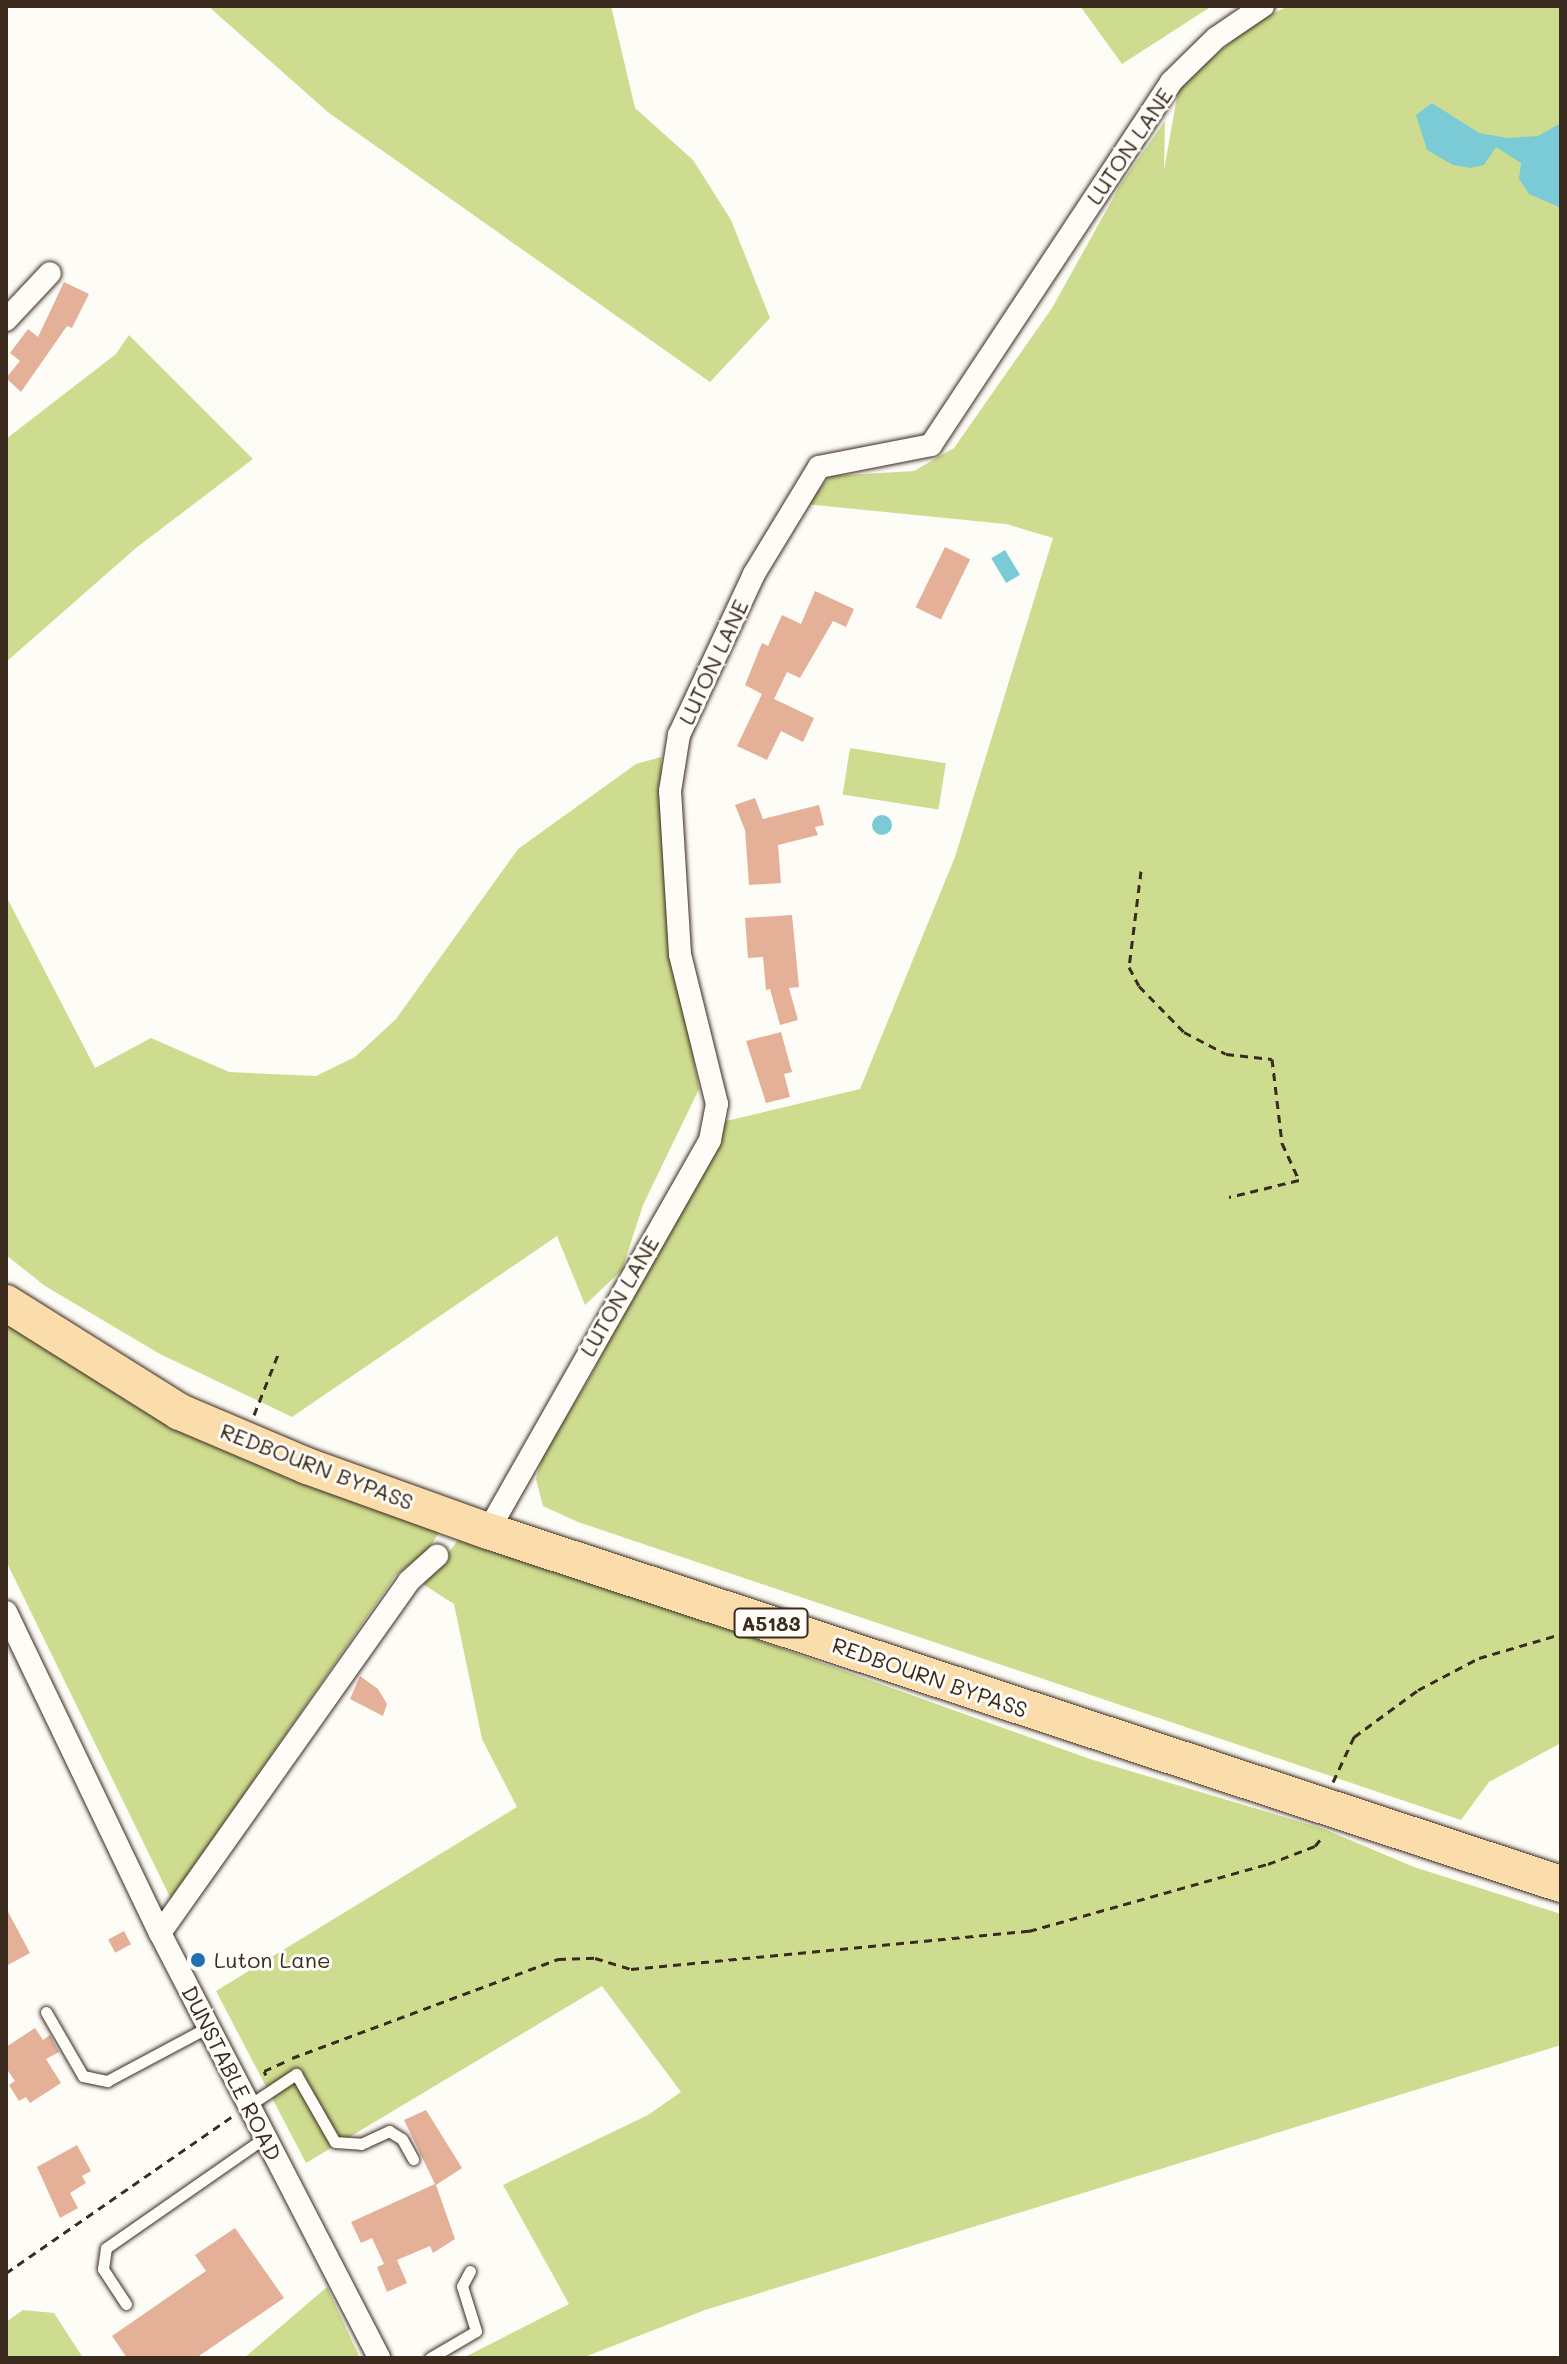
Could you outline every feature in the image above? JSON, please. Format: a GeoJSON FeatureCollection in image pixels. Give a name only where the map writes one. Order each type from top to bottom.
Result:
{"type":"FeatureCollection","features":[{"type":"Feature","properties":{"kind":"main road","name":"REDBOURN BYPASS"},"geometry":{"type":"LineString","coordinates":[[6,1303],[180,1412],[488,1531],[1561,1884]]}},
{"type":"Feature","properties":{"kind":"street","name":"LUTON LANE"},"geometry":{"type":"LineString","coordinates":[[488,1531],[710,1140],[717,1104],[680,954],[670,791],[679,735],[754,574],[819,467],[931,445],[1171,82],[1216,38],[1263,6]]}},
{"type":"Feature","properties":{"kind":"street"},"geometry":{"type":"LineString","coordinates":[[6,320],[50,273]]}},
{"type":"Feature","properties":{"kind":"street"},"geometry":{"type":"LineString","coordinates":[[160,1933],[409,1581],[437,1556]]}},
{"type":"Feature","properties":{"kind":"street","name":"DUNSTABLE ROAD"},"geometry":{"type":"LineString","coordinates":[[6,1612],[160,1933],[379,2358]]}},
{"type":"Feature","properties":{"kind":"lane"},"geometry":{"type":"LineString","coordinates":[[46,2012],[83,2076],[107,2081],[208,2027]]}},
{"type":"Feature","properties":{"kind":"lane"},"geometry":{"type":"LineString","coordinates":[[248,2106],[271,2086],[296,2074],[335,2142],[361,2144],[389,2131],[402,2139],[413,2159]]}},
{"type":"Feature","properties":{"kind":"lane"},"geometry":{"type":"LineString","coordinates":[[126,2304],[103,2269],[106,2248],[264,2138]]}},
{"type":"Feature","properties":{"kind":"lane"},"geometry":{"type":"LineString","coordinates":[[430,2358],[476,2331],[462,2286],[470,2271]]}},
{"type":"Feature","properties":{"kind":"path"},"geometry":{"type":"LineString","coordinates":[[1141,871],[1129,967],[1139,986],[1184,1032],[1226,1054],[1272,1059],[1282,1143],[1299,1180],[1229,1197]]}},
{"type":"Feature","properties":{"kind":"path"},"geometry":{"type":"LineString","coordinates":[[245,1439],[279,1352]]}},
{"type":"Feature","properties":{"kind":"path"},"geometry":{"type":"LineString","coordinates":[[1335,1774],[1362,1729],[1418,1690],[1479,1658],[1561,1634]]}},
{"type":"Feature","properties":{"kind":"path"},"geometry":{"type":"LineString","coordinates":[[271,2086],[264,2071],[299,2055],[558,1959],[595,1958],[631,1969],[1029,1931],[1268,1864],[1315,1846],[1324,1839],[1324,1829]]}},
{"type":"Feature","properties":{"kind":"path"},"geometry":{"type":"LineString","coordinates":[[6,2273],[248,2106]]}},
{"type":"Feature","properties":{"kind":"green space"},"geometry":{"type":"Polygon","coordinates":[[[208,6],[611,6],[635,108],[693,160],[731,220],[770,318],[710,382],[329,113],[208,6]]]}},
{"type":"Feature","properties":{"kind":"green space"},"geometry":{"type":"Polygon","coordinates":[[[1080,6],[1212,6],[1122,64],[1080,6]]]}},
{"type":"Feature","properties":{"kind":"green space"},"geometry":{"type":"Polygon","coordinates":[[[1289,6],[1561,6],[1561,1743],[1489,1782],[1461,1820],[578,1522],[543,1506],[536,1479],[543,1455],[592,1374],[714,1124],[860,1089],[955,857],[1053,538],[1006,524],[805,504],[831,476],[914,471],[954,448],[1052,308],[1121,184],[1165,121],[1164,170],[1179,86],[1256,21],[1289,6]]]}},
{"type":"Feature","properties":{"kind":"green space"},"geometry":{"type":"Polygon","coordinates":[[[129,335],[253,459],[136,548],[6,662],[6,439],[116,354],[129,335]]]}},
{"type":"Feature","properties":{"kind":"green space"},"geometry":{"type":"Polygon","coordinates":[[[850,748],[946,763],[938,810],[843,794],[850,748]]]}},
{"type":"Feature","properties":{"kind":"green space"},"geometry":{"type":"Polygon","coordinates":[[[661,757],[667,907],[699,1089],[643,1205],[622,1270],[585,1305],[557,1236],[292,1417],[160,1354],[45,1286],[6,1255],[6,896],[95,1068],[151,1038],[229,1072],[316,1076],[355,1057],[396,1019],[518,849],[636,764],[661,757]]]}},
{"type":"Feature","properties":{"kind":"green space"},"geometry":{"type":"Polygon","coordinates":[[[6,1322],[442,1528],[428,1550],[396,1575],[171,1899],[6,1561],[6,1322]]]}},
{"type":"Feature","properties":{"kind":"green space"},"geometry":{"type":"Polygon","coordinates":[[[462,1534],[1090,1759],[1324,1829],[1414,1867],[1561,1914],[1561,2045],[705,2310],[582,2358],[463,2358],[569,2304],[503,2185],[648,2115],[681,2092],[602,1986],[306,2163],[216,1991],[517,1807],[482,1739],[454,1604],[418,1581],[443,1561],[462,1534]]]}},
{"type":"Feature","properties":{"kind":"green space"},"geometry":{"type":"Polygon","coordinates":[[[327,2287],[360,2358],[244,2358],[327,2287]]]}},
{"type":"Feature","properties":{"kind":"green space"},"geometry":{"type":"Polygon","coordinates":[[[23,2310],[54,2313],[83,2358],[6,2358],[6,2322],[23,2310]]]}},
{"type":"Feature","properties":{"kind":"water"},"geometry":{"type":"Polygon","coordinates":[[[1432,103],[1479,133],[1508,138],[1538,136],[1561,123],[1561,208],[1529,194],[1519,179],[1521,163],[1496,147],[1484,165],[1470,168],[1453,165],[1427,150],[1416,115],[1432,103]]]}},
{"type":"Feature","properties":{"kind":"water"},"geometry":{"type":"Polygon","coordinates":[[[1005,550],[1020,575],[1006,583],[991,558],[1005,550]]]}},
{"type":"Feature","properties":{"kind":"water"},"geometry":{"type":"Polygon","coordinates":[[[882,815],[889,818],[892,825],[889,832],[882,835],[875,832],[872,825],[875,818],[882,815]]]}},
{"type":"Feature","properties":{"kind":"building"},"geometry":{"type":"Polygon","coordinates":[[[64,282],[89,294],[72,328],[67,326],[21,392],[6,378],[20,361],[10,353],[28,329],[38,337],[64,282]]]}},
{"type":"Feature","properties":{"kind":"building"},"geometry":{"type":"Polygon","coordinates":[[[945,547],[970,559],[941,619],[916,607],[945,547]]]}},
{"type":"Feature","properties":{"kind":"building"},"geometry":{"type":"Polygon","coordinates":[[[815,591],[854,609],[846,627],[833,621],[800,678],[787,672],[774,699],[814,718],[803,742],[781,731],[767,760],[737,746],[762,694],[745,685],[762,643],[768,646],[782,615],[801,624],[815,591]]]}},
{"type":"Feature","properties":{"kind":"building"},"geometry":{"type":"Polygon","coordinates":[[[755,798],[763,819],[819,805],[824,825],[815,827],[818,835],[778,845],[781,883],[749,885],[745,830],[735,805],[755,798]]]}},
{"type":"Feature","properties":{"kind":"building"},"geometry":{"type":"Polygon","coordinates":[[[792,915],[799,987],[789,988],[798,1020],[780,1025],[770,989],[766,990],[763,957],[748,958],[745,918],[792,915]]]}},
{"type":"Feature","properties":{"kind":"building"},"geometry":{"type":"Polygon","coordinates":[[[781,1032],[792,1072],[784,1074],[790,1097],[766,1103],[746,1041],[781,1032]]]}},
{"type":"Feature","properties":{"kind":"building"},"geometry":{"type":"Polygon","coordinates":[[[360,1676],[378,1689],[387,1704],[383,1716],[350,1699],[360,1676]]]}},
{"type":"Feature","properties":{"kind":"building"},"geometry":{"type":"Polygon","coordinates":[[[6,1908],[30,1953],[6,1966],[6,1908]]]}},
{"type":"Feature","properties":{"kind":"building"},"geometry":{"type":"Polygon","coordinates":[[[124,1931],[131,1944],[115,1953],[108,1939],[124,1931]]]}},
{"type":"Feature","properties":{"kind":"building"},"geometry":{"type":"Polygon","coordinates":[[[35,2028],[43,2040],[50,2035],[59,2052],[46,2059],[61,2083],[30,2103],[26,2097],[19,2101],[9,2085],[15,2081],[6,2068],[6,2047],[35,2028]]]}},
{"type":"Feature","properties":{"kind":"building"},"geometry":{"type":"Polygon","coordinates":[[[426,2110],[462,2168],[436,2185],[455,2239],[433,2253],[430,2246],[397,2260],[407,2283],[387,2292],[377,2267],[384,2264],[372,2238],[361,2243],[351,2222],[435,2184],[404,2120],[426,2110]]]}},
{"type":"Feature","properties":{"kind":"building"},"geometry":{"type":"Polygon","coordinates":[[[77,2145],[91,2171],[82,2176],[86,2183],[70,2193],[78,2208],[60,2218],[37,2167],[77,2145]]]}},
{"type":"Feature","properties":{"kind":"building"},"geometry":{"type":"Polygon","coordinates":[[[235,2228],[284,2298],[196,2358],[127,2358],[112,2336],[206,2271],[195,2255],[235,2228]]]}},
{"type":"Feature","properties":{"kind":"place","name":"Luton Lane"},"geometry":{"type":"Point","coordinates":[198,1960]}}]}
